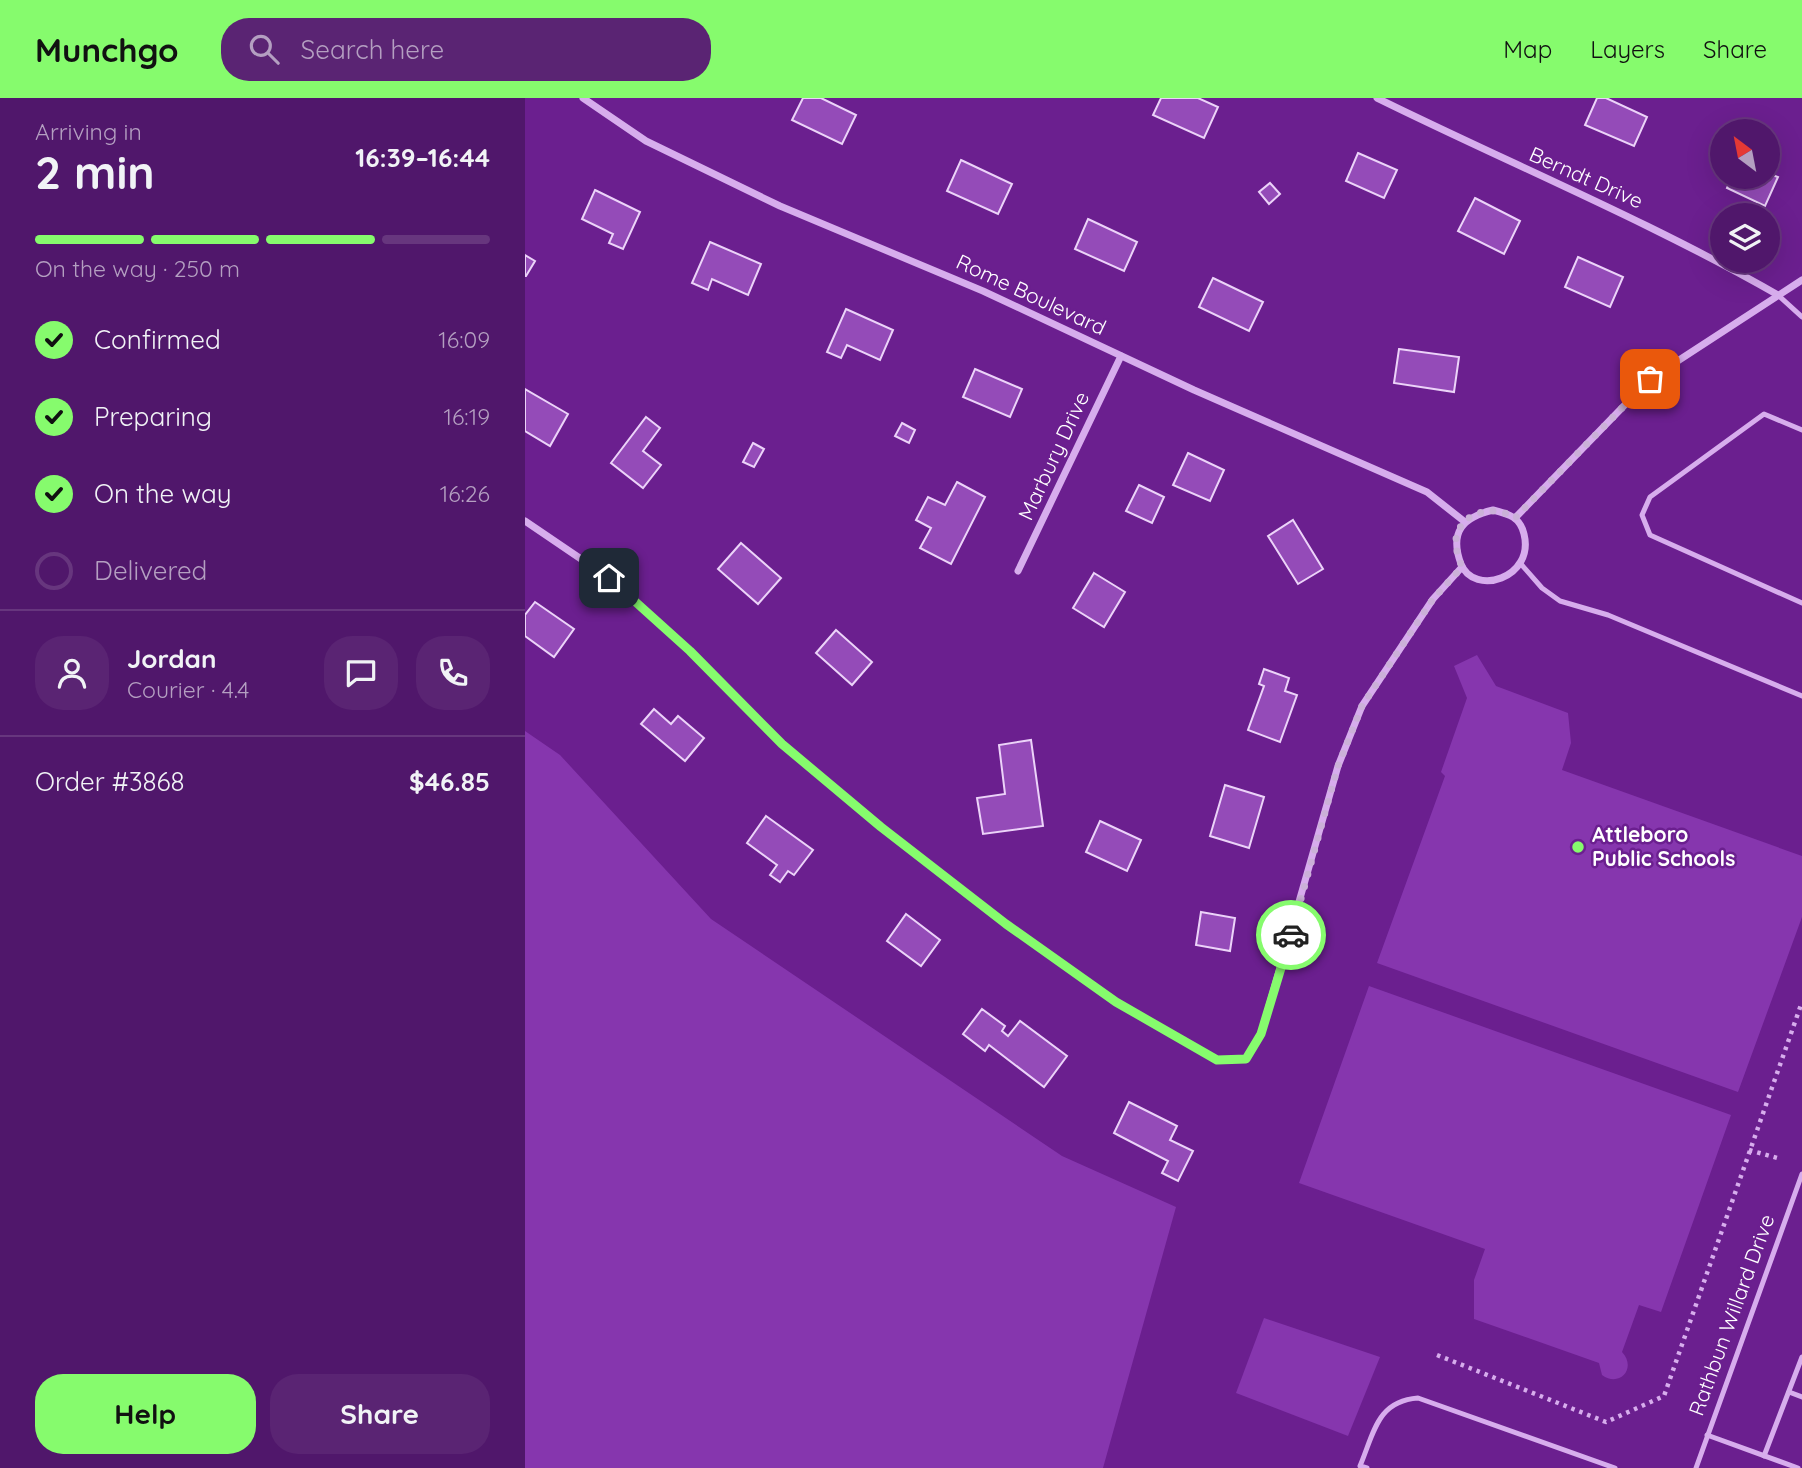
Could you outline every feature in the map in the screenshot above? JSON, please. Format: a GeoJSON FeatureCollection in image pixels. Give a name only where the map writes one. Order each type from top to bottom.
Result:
{"type":"FeatureCollection","features":[{"type":"Feature","properties":{"kind":"street","name":"Rome Boulevard"},"geometry":{"type":"LineString","coordinates":[[583,98],[646,141],[768,201],[983,291],[1229,406],[1427,492],[1465,522]]}},
{"type":"Feature","properties":{"kind":"street","name":"Berndt Drive"},"geometry":{"type":"LineString","coordinates":[[1377,98],[1636,220],[1721,262],[1778,295]]}},
{"type":"Feature","properties":{"kind":"street"},"geometry":{"type":"LineString","coordinates":[[1515,518],[1650,379],[1802,280]]}},
{"type":"Feature","properties":{"kind":"street","name":"Marbury Drive"},"geometry":{"type":"LineString","coordinates":[[1018,571],[1121,356]]}},
{"type":"Feature","properties":{"kind":"street"},"geometry":{"type":"LineString","coordinates":[[1493,510],[1515,518],[1523,528],[1527,548],[1521,564],[1504,578],[1488,581],[1474,577],[1462,567],[1457,554],[1456,539],[1461,527],[1473,514],[1493,510]]}},
{"type":"Feature","properties":{"kind":"street"},"geometry":{"type":"LineString","coordinates":[[525,521],[609,578],[690,651],[782,744],[881,827],[1006,924],[1116,1002],[1217,1060],[1246,1059],[1261,1034],[1338,766],[1362,706],[1433,599],[1462,567]]}},
{"type":"Feature","properties":{"kind":"lane"},"geometry":{"type":"LineString","coordinates":[[1778,295],[1802,317]]}},
{"type":"Feature","properties":{"kind":"lane"},"geometry":{"type":"LineString","coordinates":[[1802,430],[1763,414],[1650,497],[1642,515],[1650,535],[1802,603]]}},
{"type":"Feature","properties":{"kind":"lane"},"geometry":{"type":"LineString","coordinates":[[1521,564],[1542,588],[1560,601],[1608,615],[1802,696]]}},
{"type":"Feature","properties":{"kind":"lane","name":"Rathbun Willard Drive"},"geometry":{"type":"LineString","coordinates":[[1696,1468],[1802,1174]]}},
{"type":"Feature","properties":{"kind":"lane"},"geometry":{"type":"LineString","coordinates":[[1764,1456],[1802,1357]]}},
{"type":"Feature","properties":{"kind":"lane"},"geometry":{"type":"LineString","coordinates":[[1789,1392],[1802,1397]]}},
{"type":"Feature","properties":{"kind":"lane"},"geometry":{"type":"LineString","coordinates":[[1367,1468],[1360,1467],[1383,1412],[1403,1399],[1417,1398],[1615,1468]]}},
{"type":"Feature","properties":{"kind":"lane"},"geometry":{"type":"LineString","coordinates":[[1707,1435],[1798,1468]]}},
{"type":"Feature","properties":{"kind":"path"},"geometry":{"type":"LineString","coordinates":[[1437,1355],[1606,1422],[1664,1396],[1802,1002]]}},
{"type":"Feature","properties":{"kind":"path"},"geometry":{"type":"LineString","coordinates":[[1749,1150],[1781,1159]]}},
{"type":"Feature","properties":{"kind":"shaded area"},"geometry":{"type":"Polygon","coordinates":[[[1477,655],[1496,686],[1568,713],[1571,743],[1562,770],[1802,856],[1802,917],[1738,1092],[1377,963],[1445,776],[1441,772],[1467,698],[1454,666],[1477,655]]]}},
{"type":"Feature","properties":{"kind":"shaded area"},"geometry":{"type":"Polygon","coordinates":[[[525,731],[560,755],[711,919],[1062,1156],[1176,1207],[1103,1468],[525,1468],[525,731]]]}},
{"type":"Feature","properties":{"kind":"shaded area"},"geometry":{"type":"Polygon","coordinates":[[[1369,986],[1731,1115],[1661,1312],[1639,1305],[1622,1352],[1628,1364],[1627,1370],[1620,1378],[1602,1375],[1599,1363],[1474,1319],[1474,1280],[1485,1249],[1299,1183],[1369,986]]]}},
{"type":"Feature","properties":{"kind":"shaded area"},"geometry":{"type":"Polygon","coordinates":[[[1264,1318],[1380,1357],[1348,1436],[1236,1393],[1264,1318]]]}},
{"type":"Feature","properties":{"kind":"building"},"geometry":{"type":"Polygon","coordinates":[[[803,98],[821,98],[856,115],[842,144],[792,120],[803,98]]]}},
{"type":"Feature","properties":{"kind":"building"},"geometry":{"type":"Polygon","coordinates":[[[1161,98],[1198,98],[1218,107],[1204,138],[1153,115],[1161,98]]]}},
{"type":"Feature","properties":{"kind":"building"},"geometry":{"type":"Polygon","coordinates":[[[1597,98],[1606,98],[1647,117],[1634,146],[1585,125],[1597,98]]]}},
{"type":"Feature","properties":{"kind":"building"},"geometry":{"type":"Polygon","coordinates":[[[1358,153],[1397,170],[1384,198],[1346,181],[1358,153]]]}},
{"type":"Feature","properties":{"kind":"building"},"geometry":{"type":"Polygon","coordinates":[[[961,160],[1012,184],[998,214],[947,191],[961,160]]]}},
{"type":"Feature","properties":{"kind":"building"},"geometry":{"type":"Polygon","coordinates":[[[1270,183],[1280,194],[1269,204],[1259,192],[1270,183]]]}},
{"type":"Feature","properties":{"kind":"building"},"geometry":{"type":"Polygon","coordinates":[[[1729,189],[1773,189],[1766,203],[1759,203],[1729,189]]]}},
{"type":"Feature","properties":{"kind":"building"},"geometry":{"type":"Polygon","coordinates":[[[595,190],[640,212],[623,249],[609,243],[613,234],[582,219],[595,190]]]}},
{"type":"Feature","properties":{"kind":"building"},"geometry":{"type":"Polygon","coordinates":[[[1475,198],[1520,221],[1504,254],[1458,231],[1475,198]]]}},
{"type":"Feature","properties":{"kind":"building"},"geometry":{"type":"Polygon","coordinates":[[[1088,219],[1137,242],[1124,271],[1075,249],[1088,219]]]}},
{"type":"Feature","properties":{"kind":"building"},"geometry":{"type":"Polygon","coordinates":[[[710,242],[761,264],[748,295],[712,279],[708,290],[692,283],[710,242]]]}},
{"type":"Feature","properties":{"kind":"building"},"geometry":{"type":"Polygon","coordinates":[[[525,255],[535,261],[526,276],[525,276],[525,255]]]}},
{"type":"Feature","properties":{"kind":"building"},"geometry":{"type":"Polygon","coordinates":[[[1578,257],[1623,277],[1610,307],[1565,287],[1578,257]]]}},
{"type":"Feature","properties":{"kind":"building"},"geometry":{"type":"Polygon","coordinates":[[[1213,278],[1263,302],[1249,331],[1199,307],[1213,278]]]}},
{"type":"Feature","properties":{"kind":"building"},"geometry":{"type":"Polygon","coordinates":[[[846,309],[893,330],[880,360],[847,345],[841,358],[827,352],[846,309]]]}},
{"type":"Feature","properties":{"kind":"building"},"geometry":{"type":"Polygon","coordinates":[[[1399,349],[1459,357],[1454,392],[1394,383],[1399,349]]]}},
{"type":"Feature","properties":{"kind":"building"},"geometry":{"type":"Polygon","coordinates":[[[975,369],[1022,389],[1010,417],[963,397],[975,369]]]}},
{"type":"Feature","properties":{"kind":"building"},"geometry":{"type":"Polygon","coordinates":[[[525,389],[568,414],[550,446],[525,431],[525,389]]]}},
{"type":"Feature","properties":{"kind":"building"},"geometry":{"type":"Polygon","coordinates":[[[646,417],[660,428],[643,451],[661,465],[643,488],[611,463],[646,417]]]}},
{"type":"Feature","properties":{"kind":"building"},"geometry":{"type":"Polygon","coordinates":[[[902,423],[915,430],[909,443],[895,436],[902,423]]]}},
{"type":"Feature","properties":{"kind":"building"},"geometry":{"type":"Polygon","coordinates":[[[753,443],[764,449],[754,467],[743,462],[753,443]]]}},
{"type":"Feature","properties":{"kind":"building"},"geometry":{"type":"Polygon","coordinates":[[[1188,453],[1224,470],[1210,501],[1173,485],[1188,453]]]}},
{"type":"Feature","properties":{"kind":"building"},"geometry":{"type":"Polygon","coordinates":[[[957,482],[985,497],[951,564],[920,548],[931,528],[916,520],[928,497],[945,505],[957,482]]]}},
{"type":"Feature","properties":{"kind":"building"},"geometry":{"type":"Polygon","coordinates":[[[1139,485],[1164,497],[1152,523],[1126,511],[1139,485]]]}},
{"type":"Feature","properties":{"kind":"building"},"geometry":{"type":"Polygon","coordinates":[[[1293,520],[1323,569],[1298,584],[1268,536],[1293,520]]]}},
{"type":"Feature","properties":{"kind":"building"},"geometry":{"type":"Polygon","coordinates":[[[741,543],[781,578],[758,604],[718,569],[741,543]]]}},
{"type":"Feature","properties":{"kind":"building"},"geometry":{"type":"Polygon","coordinates":[[[1094,573],[1125,592],[1104,627],[1073,608],[1094,573]]]}},
{"type":"Feature","properties":{"kind":"building"},"geometry":{"type":"Polygon","coordinates":[[[535,602],[574,629],[554,657],[525,636],[525,615],[535,602]]]}},
{"type":"Feature","properties":{"kind":"building"},"geometry":{"type":"Polygon","coordinates":[[[836,630],[872,662],[852,685],[816,653],[836,630]]]}},
{"type":"Feature","properties":{"kind":"building"},"geometry":{"type":"Polygon","coordinates":[[[1264,669],[1289,678],[1285,691],[1297,695],[1280,742],[1248,730],[1264,686],[1259,684],[1264,669]]]}},
{"type":"Feature","properties":{"kind":"building"},"geometry":{"type":"Polygon","coordinates":[[[654,709],[671,724],[678,716],[704,738],[685,761],[641,724],[654,709]]]}},
{"type":"Feature","properties":{"kind":"building"},"geometry":{"type":"Polygon","coordinates":[[[1031,740],[1043,826],[983,834],[977,798],[1005,794],[999,745],[1031,740]]]}},
{"type":"Feature","properties":{"kind":"building"},"geometry":{"type":"Polygon","coordinates":[[[1225,785],[1264,797],[1249,848],[1210,836],[1225,785]]]}},
{"type":"Feature","properties":{"kind":"building"},"geometry":{"type":"Polygon","coordinates":[[[766,816],[813,850],[794,875],[788,871],[780,882],[770,875],[777,865],[747,843],[766,816]]]}},
{"type":"Feature","properties":{"kind":"building"},"geometry":{"type":"Polygon","coordinates":[[[1100,821],[1141,840],[1127,871],[1086,852],[1100,821]]]}},
{"type":"Feature","properties":{"kind":"building"},"geometry":{"type":"Polygon","coordinates":[[[1201,912],[1235,918],[1230,951],[1196,945],[1201,912]]]}},
{"type":"Feature","properties":{"kind":"building"},"geometry":{"type":"Polygon","coordinates":[[[906,914],[940,940],[921,966],[887,941],[906,914]]]}},
{"type":"Feature","properties":{"kind":"building"},"geometry":{"type":"Polygon","coordinates":[[[982,1009],[1005,1026],[1002,1031],[1008,1036],[1020,1021],[1067,1056],[1044,1087],[989,1045],[985,1051],[963,1034],[982,1009]]]}},
{"type":"Feature","properties":{"kind":"building"},"geometry":{"type":"Polygon","coordinates":[[[1129,1102],[1177,1126],[1170,1140],[1193,1151],[1178,1181],[1162,1173],[1168,1161],[1114,1133],[1129,1102]]]}},
{"type":"Feature","properties":{"kind":"way so far"},"geometry":{"type":"LineString","coordinates":[[1291,935],[1338,766],[1362,706],[1433,599],[1462,567],[1457,554],[1456,539],[1461,527],[1473,514],[1493,510],[1515,518],[1650,379]]}},
{"type":"Feature","properties":{"kind":"place","name":"Attleboro Public Schools"},"geometry":{"type":"Point","coordinates":[1578,847]}},
{"type":"Feature","properties":{"kind":"route"},"geometry":{"type":"LineString","coordinates":[[609,578],[690,651],[782,744],[881,827],[1006,924],[1116,1002],[1217,1060],[1246,1059],[1261,1034],[1291,935]]}}]}
